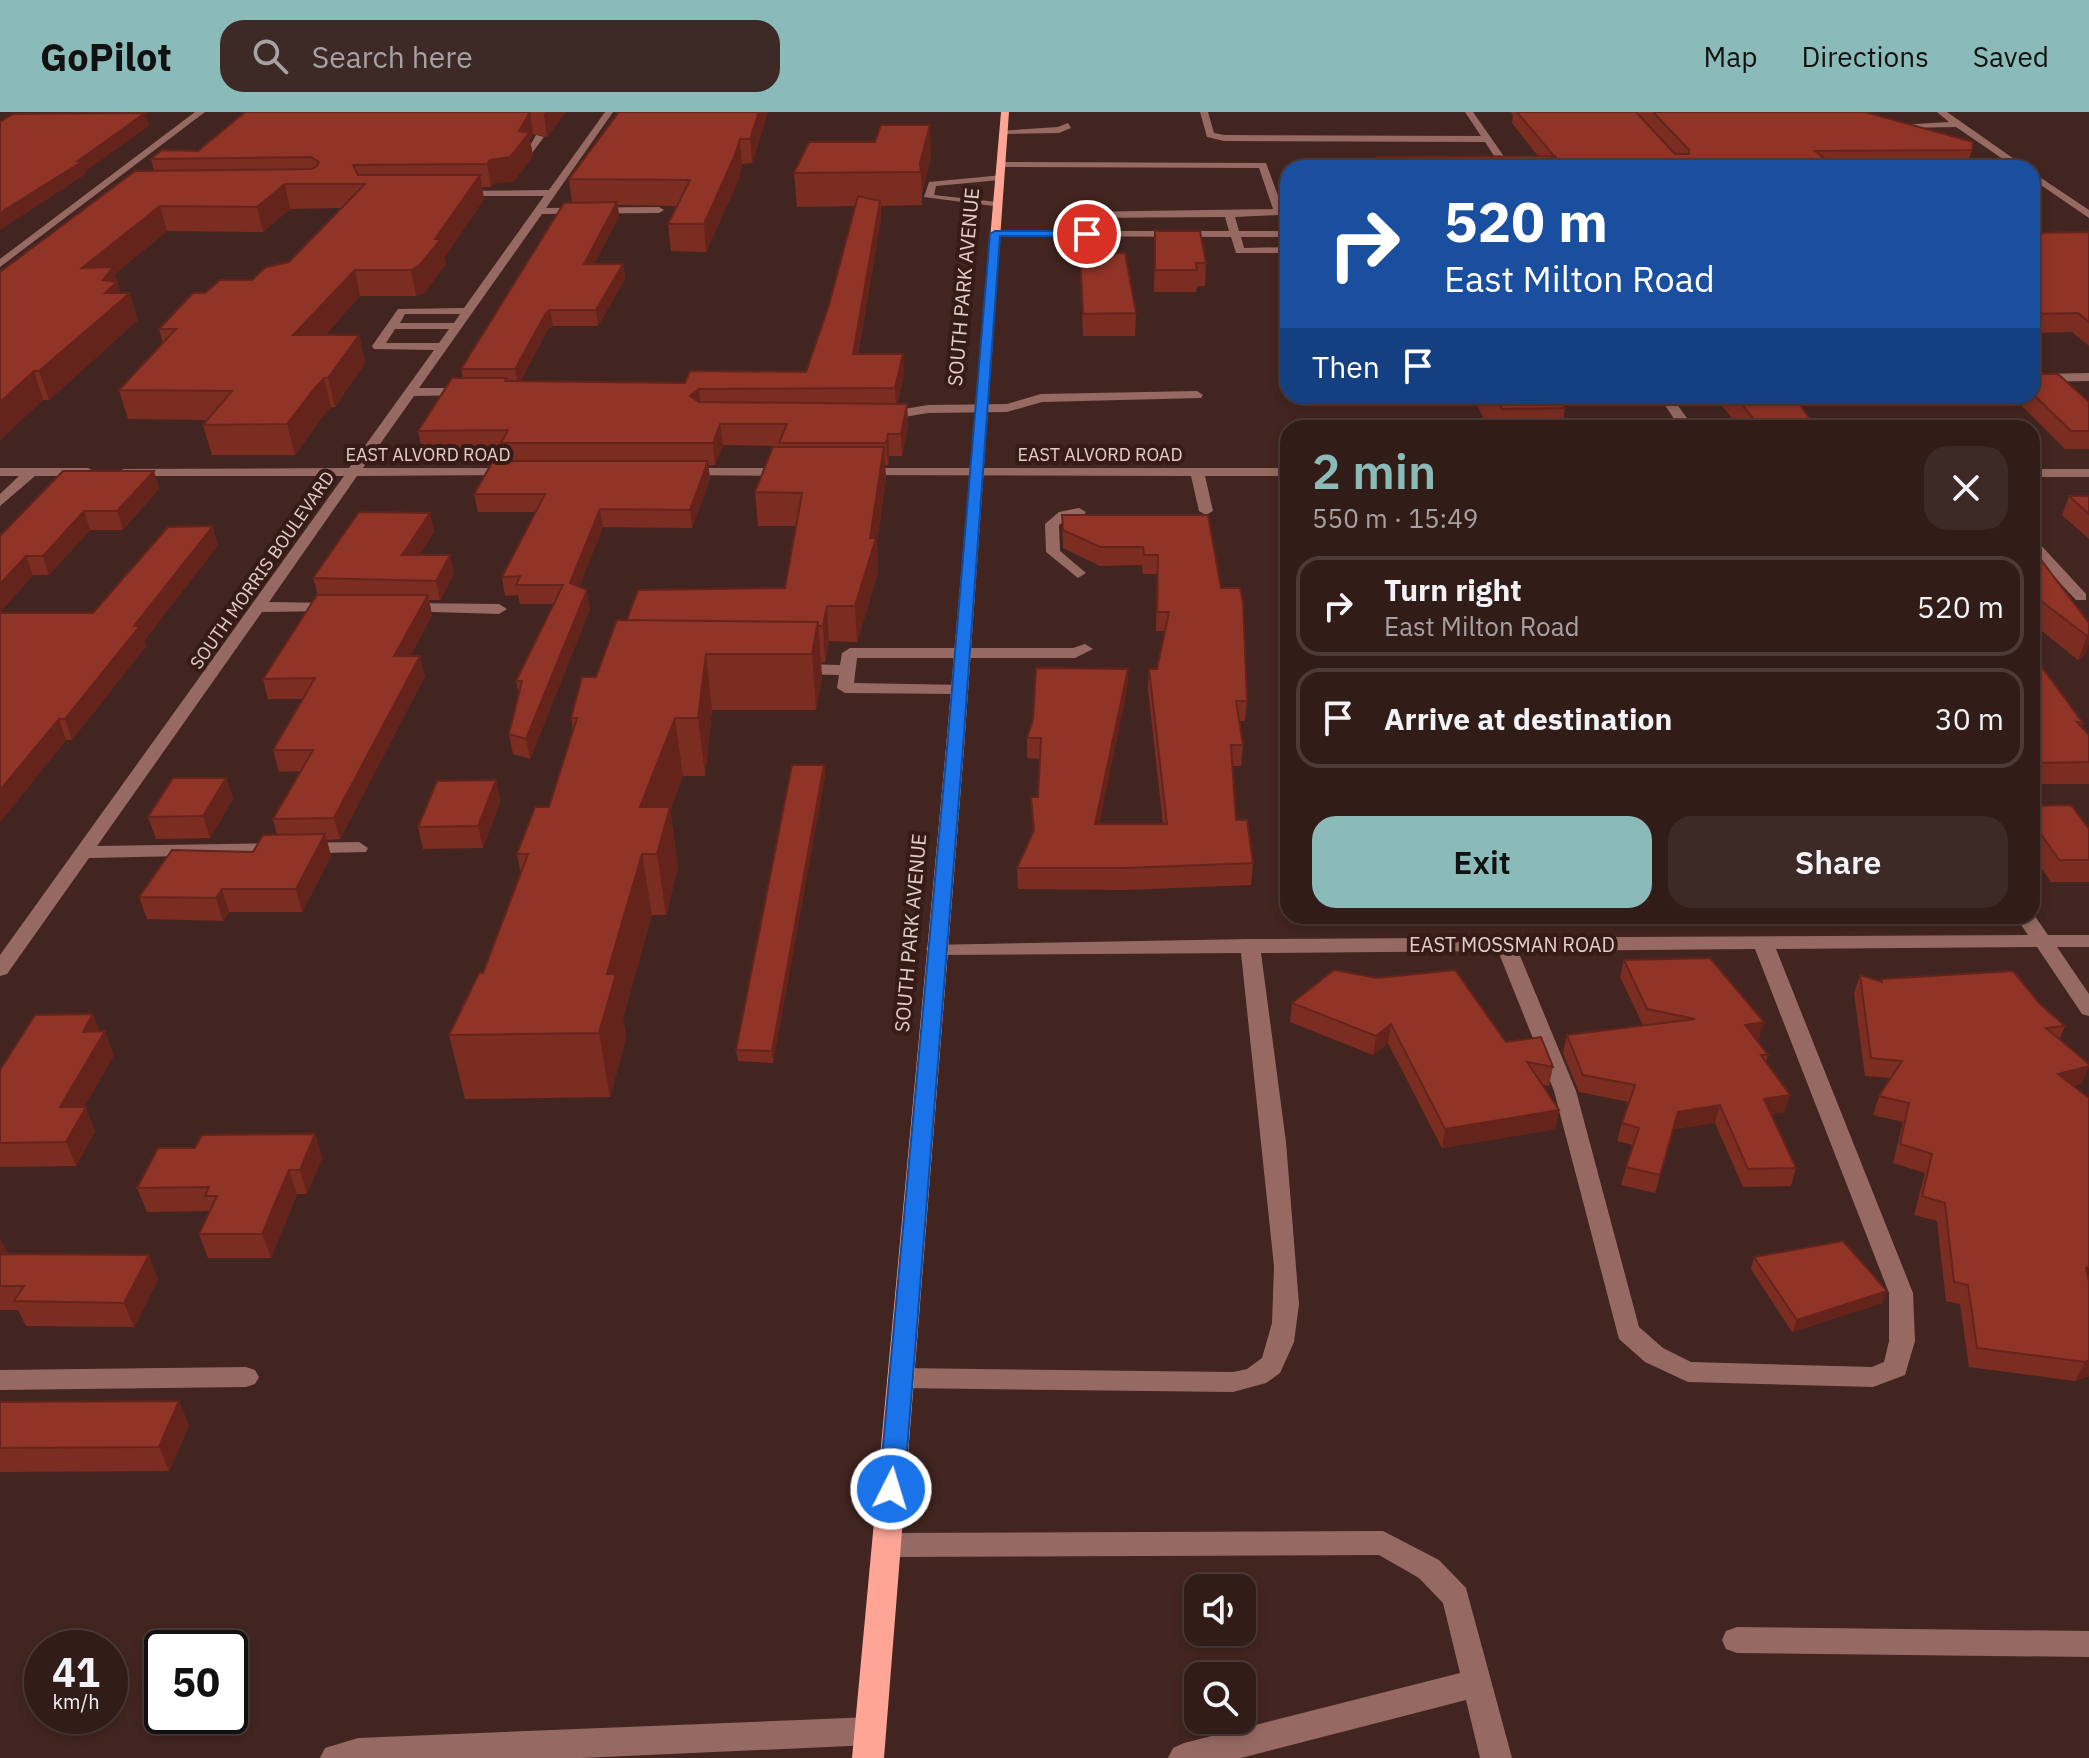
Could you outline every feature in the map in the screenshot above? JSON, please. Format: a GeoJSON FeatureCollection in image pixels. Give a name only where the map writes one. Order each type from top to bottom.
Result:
{"type":"FeatureCollection","features":[{"type":"Feature","properties":{"kind":"main road","name":"SOUTH PARK AVENUE"},"geometry":{"type":"LineString","coordinates":[[870,1744],[1004,122]]}},
{"type":"Feature","properties":{"kind":"street"},"geometry":{"type":"LineString","coordinates":[[0,264],[201,112]]}},
{"type":"Feature","properties":{"kind":"street","name":"SOUTH MORRIS BOULEVARD"},"geometry":{"type":"LineString","coordinates":[[0,970],[609,112]]}},
{"type":"Feature","properties":{"kind":"street"},"geometry":{"type":"LineString","coordinates":[[1204,112],[1210,135],[1224,138],[1487,139]]}},
{"type":"Feature","properties":{"kind":"street"},"geometry":{"type":"LineString","coordinates":[[1469,112],[1501,160]]}},
{"type":"Feature","properties":{"kind":"street"},"geometry":{"type":"LineString","coordinates":[[1928,112],[1942,112],[2011,160]]}},
{"type":"Feature","properties":{"kind":"street"},"geometry":{"type":"LineString","coordinates":[[1004,122],[1059,130],[1068,126]]}},
{"type":"Feature","properties":{"kind":"street"},"geometry":{"type":"LineString","coordinates":[[1903,125],[1959,124]]}},
{"type":"Feature","properties":{"kind":"street"},"geometry":{"type":"LineString","coordinates":[[529,151],[539,137]]}},
{"type":"Feature","properties":{"kind":"street"},"geometry":{"type":"LineString","coordinates":[[997,205],[929,197],[932,184],[1000,171],[1263,165],[1279,212],[1074,215]]}},
{"type":"Feature","properties":{"kind":"street"},"geometry":{"type":"LineString","coordinates":[[2040,181],[2089,215]]}},
{"type":"Feature","properties":{"kind":"street"},"geometry":{"type":"LineString","coordinates":[[101,189],[116,189]]}},
{"type":"Feature","properties":{"kind":"street"},"geometry":{"type":"LineString","coordinates":[[441,193],[550,193]]}},
{"type":"Feature","properties":{"kind":"street"},"geometry":{"type":"LineString","coordinates":[[538,211],[659,210]]}},
{"type":"Feature","properties":{"kind":"street"},"geometry":{"type":"LineString","coordinates":[[1229,214],[1240,251],[1280,250]]}},
{"type":"Feature","properties":{"kind":"street"},"geometry":{"type":"LineString","coordinates":[[995,234],[1115,239],[1280,234]]}},
{"type":"Feature","properties":{"kind":"street"},"geometry":{"type":"LineString","coordinates":[[442,347],[378,346],[402,311],[468,311]]}},
{"type":"Feature","properties":{"kind":"street"},"geometry":{"type":"LineString","coordinates":[[392,326],[457,326]]}},
{"type":"Feature","properties":{"kind":"street"},"geometry":{"type":"LineString","coordinates":[[2040,378],[2089,377]]}},
{"type":"Feature","properties":{"kind":"street"},"geometry":{"type":"LineString","coordinates":[[410,392],[478,392]]}},
{"type":"Feature","properties":{"kind":"street"},"geometry":{"type":"LineString","coordinates":[[864,417],[894,417],[911,411],[981,412],[1019,408],[1041,398],[1197,395]]}},
{"type":"Feature","properties":{"kind":"street","name":"EAST ALVORD ROAD"},"geometry":{"type":"LineString","coordinates":[[0,472],[524,472]]}},
{"type":"Feature","properties":{"kind":"street"},"geometry":{"type":"LineString","coordinates":[[0,502],[31,472]]}},
{"type":"Feature","properties":{"kind":"street"},"geometry":{"type":"LineString","coordinates":[[665,472],[805,472]]}},
{"type":"Feature","properties":{"kind":"street","name":"EAST ALVORD ROAD"},"geometry":{"type":"LineString","coordinates":[[852,472],[1280,472]]}},
{"type":"Feature","properties":{"kind":"street"},"geometry":{"type":"LineString","coordinates":[[1197,472],[1206,511]]}},
{"type":"Feature","properties":{"kind":"street"},"geometry":{"type":"LineString","coordinates":[[2040,473],[2089,473]]}},
{"type":"Feature","properties":{"kind":"street"},"geometry":{"type":"LineString","coordinates":[[1078,573],[1053,552],[1052,524],[1064,515],[1079,512]]}},
{"type":"Feature","properties":{"kind":"street"},"geometry":{"type":"LineString","coordinates":[[2040,553],[2081,597]]}},
{"type":"Feature","properties":{"kind":"street"},"geometry":{"type":"LineString","coordinates":[[258,607],[345,608]]}},
{"type":"Feature","properties":{"kind":"street"},"geometry":{"type":"LineString","coordinates":[[389,608],[499,609]]}},
{"type":"Feature","properties":{"kind":"street"},"geometry":{"type":"LineString","coordinates":[[958,689],[845,688],[850,653],[1075,653],[1085,649]]}},
{"type":"Feature","properties":{"kind":"street"},"geometry":{"type":"LineString","coordinates":[[785,669],[848,670]]}},
{"type":"Feature","properties":{"kind":"street"},"geometry":{"type":"LineString","coordinates":[[84,852],[359,848]]}},
{"type":"Feature","properties":{"kind":"street"},"geometry":{"type":"LineString","coordinates":[[2030,924],[2089,1009]]}},
{"type":"Feature","properties":{"kind":"street","name":"EAST MOSSMAN ROAD"},"geometry":{"type":"LineString","coordinates":[[936,949],[2089,941]]}},
{"type":"Feature","properties":{"kind":"street"},"geometry":{"type":"LineString","coordinates":[[1505,944],[1565,1091],[1628,1332],[1654,1355],[1688,1372],[1873,1377],[1896,1368],[1902,1341],[1901,1293],[1763,943]]}},
{"type":"Feature","properties":{"kind":"street"},"geometry":{"type":"LineString","coordinates":[[901,1378],[1233,1382],[1257,1377],[1273,1363],[1282,1337],[1288,1292],[1278,1166],[1250,945]]}},
{"type":"Feature","properties":{"kind":"street"},"geometry":{"type":"LineString","coordinates":[[0,1380],[246,1377]]}},
{"type":"Feature","properties":{"kind":"street"},"geometry":{"type":"LineString","coordinates":[[887,1545],[1383,1543],[1429,1569],[1456,1597],[1496,1758]]}},
{"type":"Feature","properties":{"kind":"street"},"geometry":{"type":"LineString","coordinates":[[1737,1640],[2089,1644]]}},
{"type":"Feature","properties":{"kind":"street"},"geometry":{"type":"LineString","coordinates":[[1184,1758],[1477,1683]]}},
{"type":"Feature","properties":{"kind":"street"},"geometry":{"type":"LineString","coordinates":[[336,1758],[358,1753],[870,1744]]}},
{"type":"Feature","properties":{"kind":"building"},"geometry":{"type":"Polygon","coordinates":[[[245,112],[530,112],[519,131],[529,133],[510,157],[490,160],[487,164],[353,165],[358,175],[480,175],[435,239],[441,239],[419,266],[411,270],[355,270],[293,335],[359,335],[328,378],[324,378],[315,388],[287,424],[203,425],[232,391],[119,390],[176,329],[159,329],[193,293],[205,293],[220,280],[252,280],[266,267],[289,262],[365,184],[285,184],[257,207],[160,206],[82,268],[113,267],[103,280],[117,282],[105,293],[130,293],[0,402],[0,272],[135,171],[311,169],[317,166],[319,162],[311,157],[151,159],[162,150],[198,151],[245,112]]]}},
{"type":"Feature","properties":{"kind":"building"},"geometry":{"type":"Polygon","coordinates":[[[619,112],[759,112],[750,139],[740,139],[704,224],[668,224],[690,180],[569,179],[619,112]]]}},
{"type":"Feature","properties":{"kind":"building"},"geometry":{"type":"Polygon","coordinates":[[[1517,112],[1636,112],[1675,154],[1689,154],[1689,150],[1653,112],[1865,112],[1973,142],[1972,150],[1815,151],[1826,160],[1558,160],[1555,156],[1549,160],[1377,160],[1376,157],[1554,156],[1517,112]]]}},
{"type":"Feature","properties":{"kind":"building"},"geometry":{"type":"Polygon","coordinates":[[[145,113],[78,161],[83,161],[0,213],[0,122],[13,114],[145,113]]]}},
{"type":"Feature","properties":{"kind":"building"},"geometry":{"type":"Polygon","coordinates":[[[881,125],[930,125],[920,163],[921,172],[794,173],[809,142],[875,142],[881,125]]]}},
{"type":"Feature","properties":{"kind":"building"},"geometry":{"type":"Polygon","coordinates":[[[858,196],[880,201],[853,354],[903,354],[895,388],[699,389],[690,396],[699,402],[907,404],[901,434],[888,434],[886,443],[779,443],[787,424],[720,424],[713,443],[501,443],[508,430],[418,431],[452,378],[685,383],[690,371],[806,372],[829,305],[858,196]]]}},
{"type":"Feature","properties":{"kind":"building"},"geometry":{"type":"Polygon","coordinates":[[[617,202],[584,264],[623,264],[596,310],[550,310],[515,369],[461,369],[564,203],[617,202]]]}},
{"type":"Feature","properties":{"kind":"building"},"geometry":{"type":"Polygon","coordinates":[[[1155,231],[1200,231],[1206,263],[1196,263],[1197,270],[1155,270],[1155,231]]]}},
{"type":"Feature","properties":{"kind":"building"},"geometry":{"type":"Polygon","coordinates":[[[2089,232],[2089,322],[2078,313],[2040,314],[2040,233],[2089,232]]]}},
{"type":"Feature","properties":{"kind":"building"},"geometry":{"type":"Polygon","coordinates":[[[1080,253],[1125,253],[1136,313],[1083,314],[1080,253]]]}},
{"type":"Feature","properties":{"kind":"building"},"geometry":{"type":"Polygon","coordinates":[[[2040,374],[2058,374],[2089,402],[2089,431],[2071,431],[2040,401],[2040,374]]]}},
{"type":"Feature","properties":{"kind":"building"},"geometry":{"type":"Polygon","coordinates":[[[1499,404],[1562,404],[1565,408],[1502,409],[1499,404]]]}},
{"type":"Feature","properties":{"kind":"building"},"geometry":{"type":"Polygon","coordinates":[[[1742,404],[1799,404],[1811,420],[1754,420],[1742,404]]]}},
{"type":"Feature","properties":{"kind":"building"},"geometry":{"type":"Polygon","coordinates":[[[773,447],[884,447],[870,538],[876,538],[855,606],[827,606],[823,626],[818,626],[818,622],[627,620],[638,590],[785,588],[802,493],[755,492],[773,447]]]}},
{"type":"Feature","properties":{"kind":"building"},"geometry":{"type":"Polygon","coordinates":[[[493,461],[708,461],[690,510],[600,509],[570,583],[587,590],[526,739],[509,734],[522,681],[516,681],[563,585],[516,585],[520,576],[502,577],[545,494],[474,494],[493,461]]]}},
{"type":"Feature","properties":{"kind":"building"},"geometry":{"type":"Polygon","coordinates":[[[63,471],[154,471],[117,511],[84,511],[43,556],[26,556],[0,584],[0,536],[63,471]]]}},
{"type":"Feature","properties":{"kind":"building"},"geometry":{"type":"Polygon","coordinates":[[[2069,496],[2089,496],[2089,514],[2069,496]]]}},
{"type":"Feature","properties":{"kind":"building"},"geometry":{"type":"Polygon","coordinates":[[[359,512],[430,513],[402,555],[450,555],[436,581],[313,578],[359,512]]]}},
{"type":"Feature","properties":{"kind":"building"},"geometry":{"type":"Polygon","coordinates":[[[1062,515],[1208,515],[1221,588],[1240,588],[1243,602],[1247,701],[1236,701],[1243,745],[1231,745],[1236,820],[1247,820],[1253,863],[1017,868],[1034,830],[1031,797],[1038,797],[1041,738],[1027,738],[1033,720],[1036,668],[1128,669],[1095,824],[1167,824],[1149,669],[1157,669],[1169,612],[1157,612],[1158,555],[1144,555],[1143,547],[1100,547],[1063,530],[1062,515]]]}},
{"type":"Feature","properties":{"kind":"building"},"geometry":{"type":"Polygon","coordinates":[[[213,526],[134,626],[140,626],[65,719],[59,719],[0,790],[0,613],[93,613],[168,527],[213,526]]]}},
{"type":"Feature","properties":{"kind":"building"},"geometry":{"type":"Polygon","coordinates":[[[2040,559],[2089,623],[2087,636],[2040,600],[2040,559]]]}},
{"type":"Feature","properties":{"kind":"building"},"geometry":{"type":"Polygon","coordinates":[[[317,595],[428,595],[394,656],[420,656],[334,818],[273,819],[313,750],[273,750],[315,678],[263,679],[317,595]]]}},
{"type":"Feature","properties":{"kind":"building"},"geometry":{"type":"Polygon","coordinates":[[[617,620],[818,622],[812,654],[706,654],[698,718],[675,718],[640,807],[670,807],[657,854],[642,854],[607,974],[616,974],[599,1033],[449,1035],[479,973],[483,973],[528,854],[517,854],[535,807],[549,807],[577,718],[571,718],[582,677],[596,677],[617,620]]]}},
{"type":"Feature","properties":{"kind":"building"},"geometry":{"type":"Polygon","coordinates":[[[2040,665],[2083,723],[2077,722],[2089,735],[2089,762],[2040,763],[2040,665]]]}},
{"type":"Feature","properties":{"kind":"building"},"geometry":{"type":"Polygon","coordinates":[[[792,765],[824,765],[772,1051],[736,1050],[792,765]]]}},
{"type":"Feature","properties":{"kind":"building"},"geometry":{"type":"Polygon","coordinates":[[[173,778],[226,778],[203,816],[148,817],[173,778]]]}},
{"type":"Feature","properties":{"kind":"building"},"geometry":{"type":"Polygon","coordinates":[[[496,780],[478,826],[418,827],[437,781],[496,780]]]}},
{"type":"Feature","properties":{"kind":"building"},"geometry":{"type":"Polygon","coordinates":[[[2071,805],[2089,829],[2089,860],[2059,860],[2040,833],[2040,806],[2071,805]]]}},
{"type":"Feature","properties":{"kind":"building"},"geometry":{"type":"Polygon","coordinates":[[[325,834],[296,889],[222,889],[216,898],[139,897],[172,850],[253,852],[263,835],[325,834]]]}},
{"type":"Feature","properties":{"kind":"building"},"geometry":{"type":"Polygon","coordinates":[[[1710,958],[1764,1022],[1745,1025],[1768,1055],[1761,1055],[1790,1095],[1764,1099],[1796,1168],[1748,1169],[1720,1105],[1678,1112],[1660,1175],[1626,1167],[1639,1128],[1622,1123],[1635,1085],[1583,1075],[1567,1035],[1695,1019],[1647,1009],[1624,960],[1710,958]]]}},
{"type":"Feature","properties":{"kind":"building"},"geometry":{"type":"Polygon","coordinates":[[[1334,970],[1377,978],[1455,970],[1506,1042],[1541,1037],[1553,1067],[1527,1062],[1559,1110],[1445,1129],[1391,1024],[1376,1036],[1292,1003],[1334,970]]]}},
{"type":"Feature","properties":{"kind":"building"},"geometry":{"type":"Polygon","coordinates":[[[2013,971],[2040,1004],[2065,1026],[2046,1028],[2089,1064],[2058,1074],[2089,1098],[2089,1267],[2086,1268],[2089,1282],[2089,1360],[2085,1362],[1977,1348],[1968,1285],[1954,1282],[1945,1203],[1922,1196],[1932,1154],[1900,1144],[1909,1103],[1879,1096],[1902,1061],[1871,1058],[1860,975],[1882,982],[1882,979],[2013,971]]]}},
{"type":"Feature","properties":{"kind":"building"},"geometry":{"type":"Polygon","coordinates":[[[93,1014],[83,1032],[105,1031],[60,1107],[86,1107],[66,1142],[0,1143],[0,1070],[35,1015],[93,1014]]]}},
{"type":"Feature","properties":{"kind":"building"},"geometry":{"type":"Polygon","coordinates":[[[315,1134],[300,1170],[289,1170],[262,1234],[199,1234],[217,1196],[205,1196],[209,1187],[137,1188],[158,1148],[195,1148],[202,1135],[315,1134]]]}},
{"type":"Feature","properties":{"kind":"building"},"geometry":{"type":"Polygon","coordinates":[[[1843,1241],[1887,1291],[1797,1320],[1754,1257],[1843,1241]]]}},
{"type":"Feature","properties":{"kind":"building"},"geometry":{"type":"Polygon","coordinates":[[[0,1254],[149,1255],[124,1303],[14,1301],[24,1286],[0,1286],[0,1254]]]}},
{"type":"Feature","properties":{"kind":"building"},"geometry":{"type":"Polygon","coordinates":[[[179,1401],[159,1447],[0,1448],[0,1402],[179,1401]]]}},
{"type":"Feature","properties":{"kind":"route"},"geometry":{"type":"LineString","coordinates":[[891,1489],[955,748],[995,234],[1087,234]]}}]}
